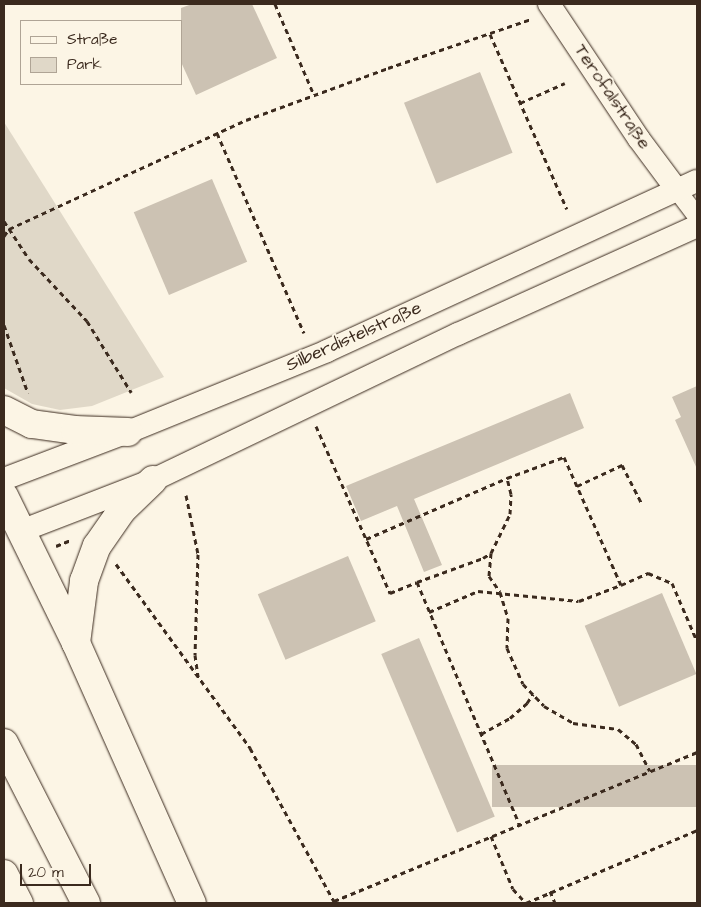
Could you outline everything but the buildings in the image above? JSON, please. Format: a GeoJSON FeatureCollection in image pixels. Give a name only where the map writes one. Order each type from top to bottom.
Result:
{"type":"FeatureCollection","features":[{"type":"Feature","properties":{"kind":"highway"},"geometry":{"type":"LineString","coordinates":[[4,410],[32,424],[75,430],[128,432]]}},
{"type":"Feature","properties":{"kind":"highway"},"geometry":{"type":"LineString","coordinates":[[76,643],[84,581],[98,546],[122,510],[153,480]]}},
{"type":"Feature","properties":{"kind":"highway"},"geometry":{"type":"LineString","coordinates":[[4,496],[76,643],[192,903]]}},
{"type":"Feature","properties":{"kind":"highway"},"geometry":{"type":"LineString","coordinates":[[4,743],[86,903]]}},
{"type":"Feature","properties":{"kind":"highway"},"geometry":{"type":"LineString","coordinates":[[4,874],[19,903]]}},
{"type":"Feature","properties":{"kind":"street","name":"Terofalstraße"},"geometry":{"type":"LineString","coordinates":[[550,6],[639,139],[687,185]]}},
{"type":"Feature","properties":{"kind":"street"},"geometry":{"type":"LineString","coordinates":[[687,185],[697,217]]}},
{"type":"Feature","properties":{"kind":"street","name":"Silberdistelstraße"},"geometry":{"type":"LineString","coordinates":[[4,479],[128,432],[327,351],[687,185]]}},
{"type":"Feature","properties":{"kind":"street"},"geometry":{"type":"LineString","coordinates":[[21,530],[153,480],[458,334],[697,226]]}},
{"type":"Feature","properties":{"kind":"path"},"geometry":{"type":"LineString","coordinates":[[275,4],[314,95]]}},
{"type":"Feature","properties":{"kind":"path"},"geometry":{"type":"LineString","coordinates":[[4,236],[9,229],[217,133],[388,68],[526,22],[550,6]]}},
{"type":"Feature","properties":{"kind":"path"},"geometry":{"type":"LineString","coordinates":[[490,34],[567,209]]}},
{"type":"Feature","properties":{"kind":"path"},"geometry":{"type":"LineString","coordinates":[[520,103],[565,83]]}},
{"type":"Feature","properties":{"kind":"path"},"geometry":{"type":"LineString","coordinates":[[217,133],[304,333]]}},
{"type":"Feature","properties":{"kind":"path"},"geometry":{"type":"LineString","coordinates":[[4,221],[29,259],[87,321],[131,392]]}},
{"type":"Feature","properties":{"kind":"path"},"geometry":{"type":"LineString","coordinates":[[4,325],[32,404],[32,424]]}},
{"type":"Feature","properties":{"kind":"path"},"geometry":{"type":"LineString","coordinates":[[307,407],[390,593],[483,558],[491,553]]}},
{"type":"Feature","properties":{"kind":"path"},"geometry":{"type":"LineString","coordinates":[[366,539],[507,478],[564,457],[621,585]]}},
{"type":"Feature","properties":{"kind":"path"},"geometry":{"type":"LineString","coordinates":[[577,486],[622,465],[642,504]]}},
{"type":"Feature","properties":{"kind":"path"},"geometry":{"type":"LineString","coordinates":[[507,478],[511,494],[510,514],[491,553],[488,576],[500,592],[508,618],[507,648],[523,684],[544,706],[573,722],[618,729],[636,744],[650,771]]}},
{"type":"Feature","properties":{"kind":"path"},"geometry":{"type":"LineString","coordinates":[[186,495],[198,554],[195,655],[198,677]]}},
{"type":"Feature","properties":{"kind":"path"},"geometry":{"type":"LineString","coordinates":[[114,560],[250,748],[334,902],[697,752]]}},
{"type":"Feature","properties":{"kind":"path"},"geometry":{"type":"LineString","coordinates":[[429,612],[478,591],[579,601],[648,574],[672,583],[697,640]]}},
{"type":"Feature","properties":{"kind":"path"},"geometry":{"type":"LineString","coordinates":[[417,582],[519,824]]}},
{"type":"Feature","properties":{"kind":"path"},"geometry":{"type":"LineString","coordinates":[[481,734],[510,718],[527,703],[533,694]]}},
{"type":"Feature","properties":{"kind":"path"},"geometry":{"type":"LineString","coordinates":[[491,836],[513,889],[525,902],[697,830]]}},
{"type":"Feature","properties":{"kind":"path"},"geometry":{"type":"LineString","coordinates":[[550,891],[555,903]]}},
{"type":"Feature","properties":{"kind":"green space"},"geometry":{"type":"Polygon","coordinates":[[[4,122],[164,377],[92,406],[60,410],[32,404],[4,388],[4,122]]]}}]}
